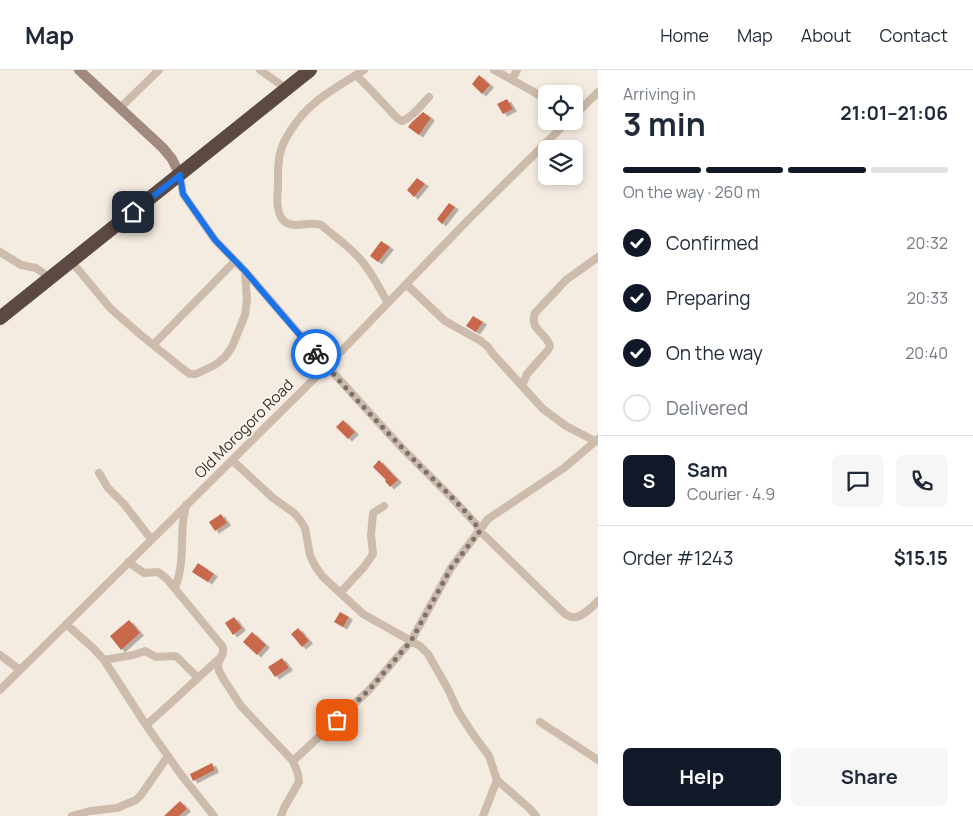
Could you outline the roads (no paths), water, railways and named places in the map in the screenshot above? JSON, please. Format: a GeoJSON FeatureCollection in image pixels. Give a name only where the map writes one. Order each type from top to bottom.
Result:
{"type":"FeatureCollection","features":[{"type":"Feature","properties":{"kind":"highway"},"geometry":{"type":"LineString","coordinates":[[0,318],[310,70]]}},
{"type":"Feature","properties":{"kind":"street"},"geometry":{"type":"LineString","coordinates":[[79,70],[163,148],[172,159],[180,175],[183,194],[215,240],[245,271],[327,366],[401,447],[452,497],[478,527],[564,613],[571,617],[576,617],[598,601]]}},
{"type":"Feature","properties":{"kind":"street"},"geometry":{"type":"LineString","coordinates":[[120,108],[159,70]]}},
{"type":"Feature","properties":{"kind":"street"},"geometry":{"type":"LineString","coordinates":[[260,70],[287,88]]}},
{"type":"Feature","properties":{"kind":"street"},"geometry":{"type":"LineString","coordinates":[[364,70],[318,99],[298,118],[280,152],[278,207],[283,221],[295,225],[316,223],[349,247],[362,260],[388,303]]}},
{"type":"Feature","properties":{"kind":"street"},"geometry":{"type":"LineString","coordinates":[[494,70],[538,95]]}},
{"type":"Feature","properties":{"kind":"street"},"geometry":{"type":"LineString","coordinates":[[512,80],[517,70]]}},
{"type":"Feature","properties":{"kind":"street"},"geometry":{"type":"LineString","coordinates":[[356,75],[402,121],[412,115],[429,97]]}},
{"type":"Feature","properties":{"kind":"street"},"geometry":{"type":"LineString","coordinates":[[583,107],[598,92]]}},
{"type":"Feature","properties":{"kind":"street","name":"Old Morogoro Road"},"geometry":{"type":"LineString","coordinates":[[0,690],[327,366],[469,219],[559,130]]}},
{"type":"Feature","properties":{"kind":"street"},"geometry":{"type":"LineString","coordinates":[[0,252],[21,265],[36,268],[50,278]]}},
{"type":"Feature","properties":{"kind":"street"},"geometry":{"type":"LineString","coordinates":[[522,386],[527,374],[550,346],[548,340],[534,326],[533,318],[535,314],[566,280],[598,257]]}},
{"type":"Feature","properties":{"kind":"street"},"geometry":{"type":"LineString","coordinates":[[71,261],[111,309],[190,374],[196,374],[215,365],[225,357],[232,347],[245,315],[247,299],[245,271]]}},
{"type":"Feature","properties":{"kind":"street"},"geometry":{"type":"LineString","coordinates":[[153,345],[235,261]]}},
{"type":"Feature","properties":{"kind":"street"},"geometry":{"type":"LineString","coordinates":[[293,760],[369,690],[411,641],[451,568],[478,527],[564,468],[596,440],[566,426],[543,410],[488,347],[481,341],[445,321],[406,284]]}},
{"type":"Feature","properties":{"kind":"street"},"geometry":{"type":"LineString","coordinates":[[232,460],[300,520],[305,528],[308,548],[314,564],[322,576],[363,614],[420,646],[428,654],[458,711],[489,756],[498,780],[530,808],[536,816]]}},
{"type":"Feature","properties":{"kind":"street"},"geometry":{"type":"LineString","coordinates":[[99,473],[108,488],[124,504],[151,539]]}},
{"type":"Feature","properties":{"kind":"street"},"geometry":{"type":"LineString","coordinates":[[175,588],[181,569],[183,519],[186,506]]}},
{"type":"Feature","properties":{"kind":"street"},"geometry":{"type":"LineString","coordinates":[[340,592],[364,567],[373,554],[372,516],[373,513],[384,506]]}},
{"type":"Feature","properties":{"kind":"street"},"geometry":{"type":"LineString","coordinates":[[128,562],[144,573],[158,572],[161,574],[175,588],[223,647],[224,653],[146,726]]}},
{"type":"Feature","properties":{"kind":"street"},"geometry":{"type":"LineString","coordinates":[[66,624],[104,660],[146,726],[214,816]]}},
{"type":"Feature","properties":{"kind":"street"},"geometry":{"type":"LineString","coordinates":[[104,660],[133,656],[145,650],[156,657],[177,657],[198,678]]}},
{"type":"Feature","properties":{"kind":"street"},"geometry":{"type":"LineString","coordinates":[[0,656],[20,670]]}},
{"type":"Feature","properties":{"kind":"street"},"geometry":{"type":"LineString","coordinates":[[220,658],[218,664],[219,671],[241,706],[293,760],[299,782],[281,816]]}},
{"type":"Feature","properties":{"kind":"street"},"geometry":{"type":"LineString","coordinates":[[540,722],[598,760]]}},
{"type":"Feature","properties":{"kind":"street"},"geometry":{"type":"LineString","coordinates":[[72,816],[90,811],[117,808],[136,800],[168,756]]}},
{"type":"Feature","properties":{"kind":"street"},"geometry":{"type":"LineString","coordinates":[[483,816],[498,780]]}}]}
